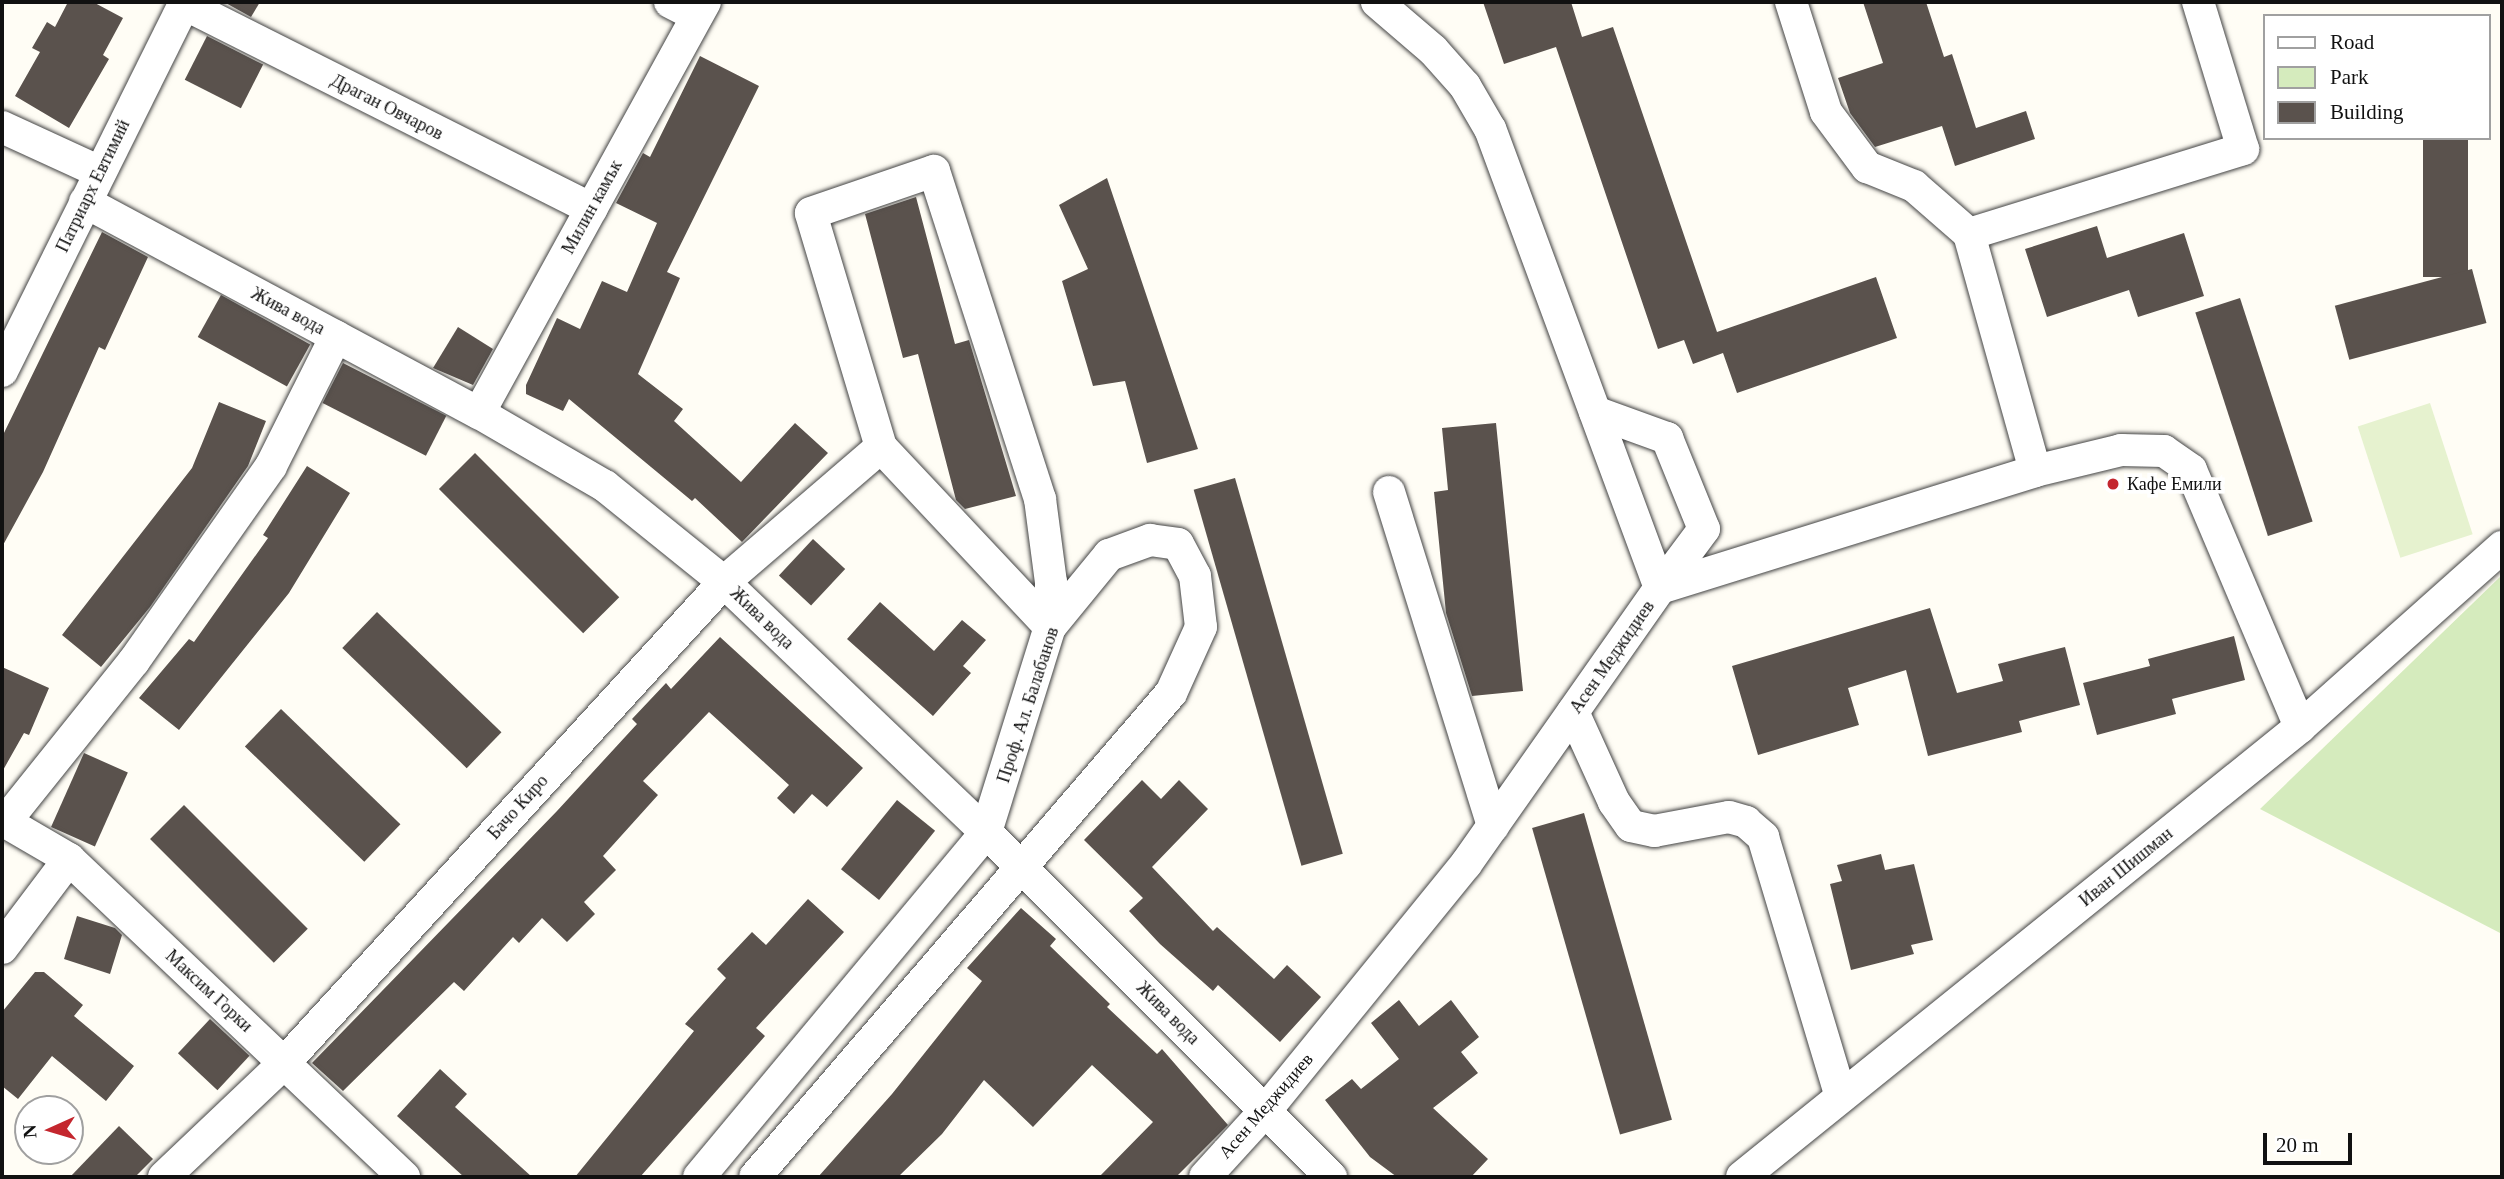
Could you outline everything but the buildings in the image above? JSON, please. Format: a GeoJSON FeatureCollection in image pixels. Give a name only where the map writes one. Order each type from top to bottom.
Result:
{"type":"FeatureCollection","features":[{"type":"Feature","properties":{"kind":"street"},"geometry":{"type":"LineString","coordinates":[[670,2],[701,9]]}},
{"type":"Feature","properties":{"kind":"street","name":"Асен Меджидиев"},"geometry":{"type":"LineString","coordinates":[[1205,1177],[1266,1110],[1493,826],[1660,589],[1490,129],[1465,86],[1441,59],[1377,2]]}},
{"type":"Feature","properties":{"kind":"street"},"geometry":{"type":"LineString","coordinates":[[1791,2],[1826,112],[1867,167],[1914,186],[1969,234],[2035,471]]}},
{"type":"Feature","properties":{"kind":"street"},"geometry":{"type":"LineString","coordinates":[[1969,234],[2243,149],[2198,2]]}},
{"type":"Feature","properties":{"kind":"street","name":"Патриарх Евтимий"},"geometry":{"type":"LineString","coordinates":[[2,370],[184,3]]}},
{"type":"Feature","properties":{"kind":"street","name":"Драган Овчаров"},"geometry":{"type":"LineString","coordinates":[[184,3],[591,209]]}},
{"type":"Feature","properties":{"kind":"street","name":"Милин камък"},"geometry":{"type":"LineString","coordinates":[[479,413],[701,9]]}},
{"type":"Feature","properties":{"kind":"street"},"geometry":{"type":"LineString","coordinates":[[2,127],[100,172]]}},
{"type":"Feature","properties":{"kind":"street"},"geometry":{"type":"LineString","coordinates":[[934,172],[1040,499],[1051,582],[1050,627],[881,447],[810,213],[934,172]]}},
{"type":"Feature","properties":{"kind":"street","name":"Жива вода"},"geometry":{"type":"LineString","coordinates":[[85,202],[479,413],[605,486],[724,582],[1022,867],[1331,1177]]}},
{"type":"Feature","properties":{"kind":"street"},"geometry":{"type":"LineString","coordinates":[[3,821],[134,661],[271,467],[336,337]]}},
{"type":"Feature","properties":{"kind":"street"},"geometry":{"type":"LineString","coordinates":[[1595,412],[1667,438],[1704,529],[1660,589]]}},
{"type":"Feature","properties":{"kind":"street","name":"Бачо Киро"},"geometry":{"type":"LineString","coordinates":[[164,1177],[285,1062],[724,582],[881,447]]}},
{"type":"Feature","properties":{"kind":"street"},"geometry":{"type":"LineString","coordinates":[[1660,589],[2035,471],[2121,450],[2165,451],[2191,470],[2300,727]]}},
{"type":"Feature","properties":{"kind":"street"},"geometry":{"type":"LineString","coordinates":[[1389,492],[1493,826]]}},
{"type":"Feature","properties":{"kind":"street","name":"Проф. Ал. Балабанов"},"geometry":{"type":"LineString","coordinates":[[699,1177],[986,832],[1050,627],[1109,555],[1150,540],[1178,544],[1195,576],[1202,627],[1171,693],[755,1177]]}},
{"type":"Feature","properties":{"kind":"street","name":"Иван Шишман"},"geometry":{"type":"LineString","coordinates":[[1755,1173],[1841,1097],[2300,727],[2502,548]]}},
{"type":"Feature","properties":{"kind":"street"},"geometry":{"type":"LineString","coordinates":[[1573,712],[1614,802],[1630,825],[1654,831],[1729,817],[1746,821],[1763,836],[1841,1097]]}},
{"type":"Feature","properties":{"kind":"street","name":"Максим Горки"},"geometry":{"type":"LineString","coordinates":[[3,821],[69,859],[404,1177]]}},
{"type":"Feature","properties":{"kind":"street"},"geometry":{"type":"LineString","coordinates":[[2,948],[69,859]]}},
{"type":"Feature","properties":{"kind":"green space"},"geometry":{"type":"Polygon","coordinates":[[[2430,403],[2473,534],[2400,558],[2358,426],[2430,403]]]}},
{"type":"Feature","properties":{"kind":"green space"},"geometry":{"type":"Polygon","coordinates":[[[2502,575],[2502,934],[2260,809],[2502,575]]]}},
{"type":"Feature","properties":{"kind":"place","name":"Кафе Емили"},"geometry":{"type":"Point","coordinates":[2113,484]}}]}
